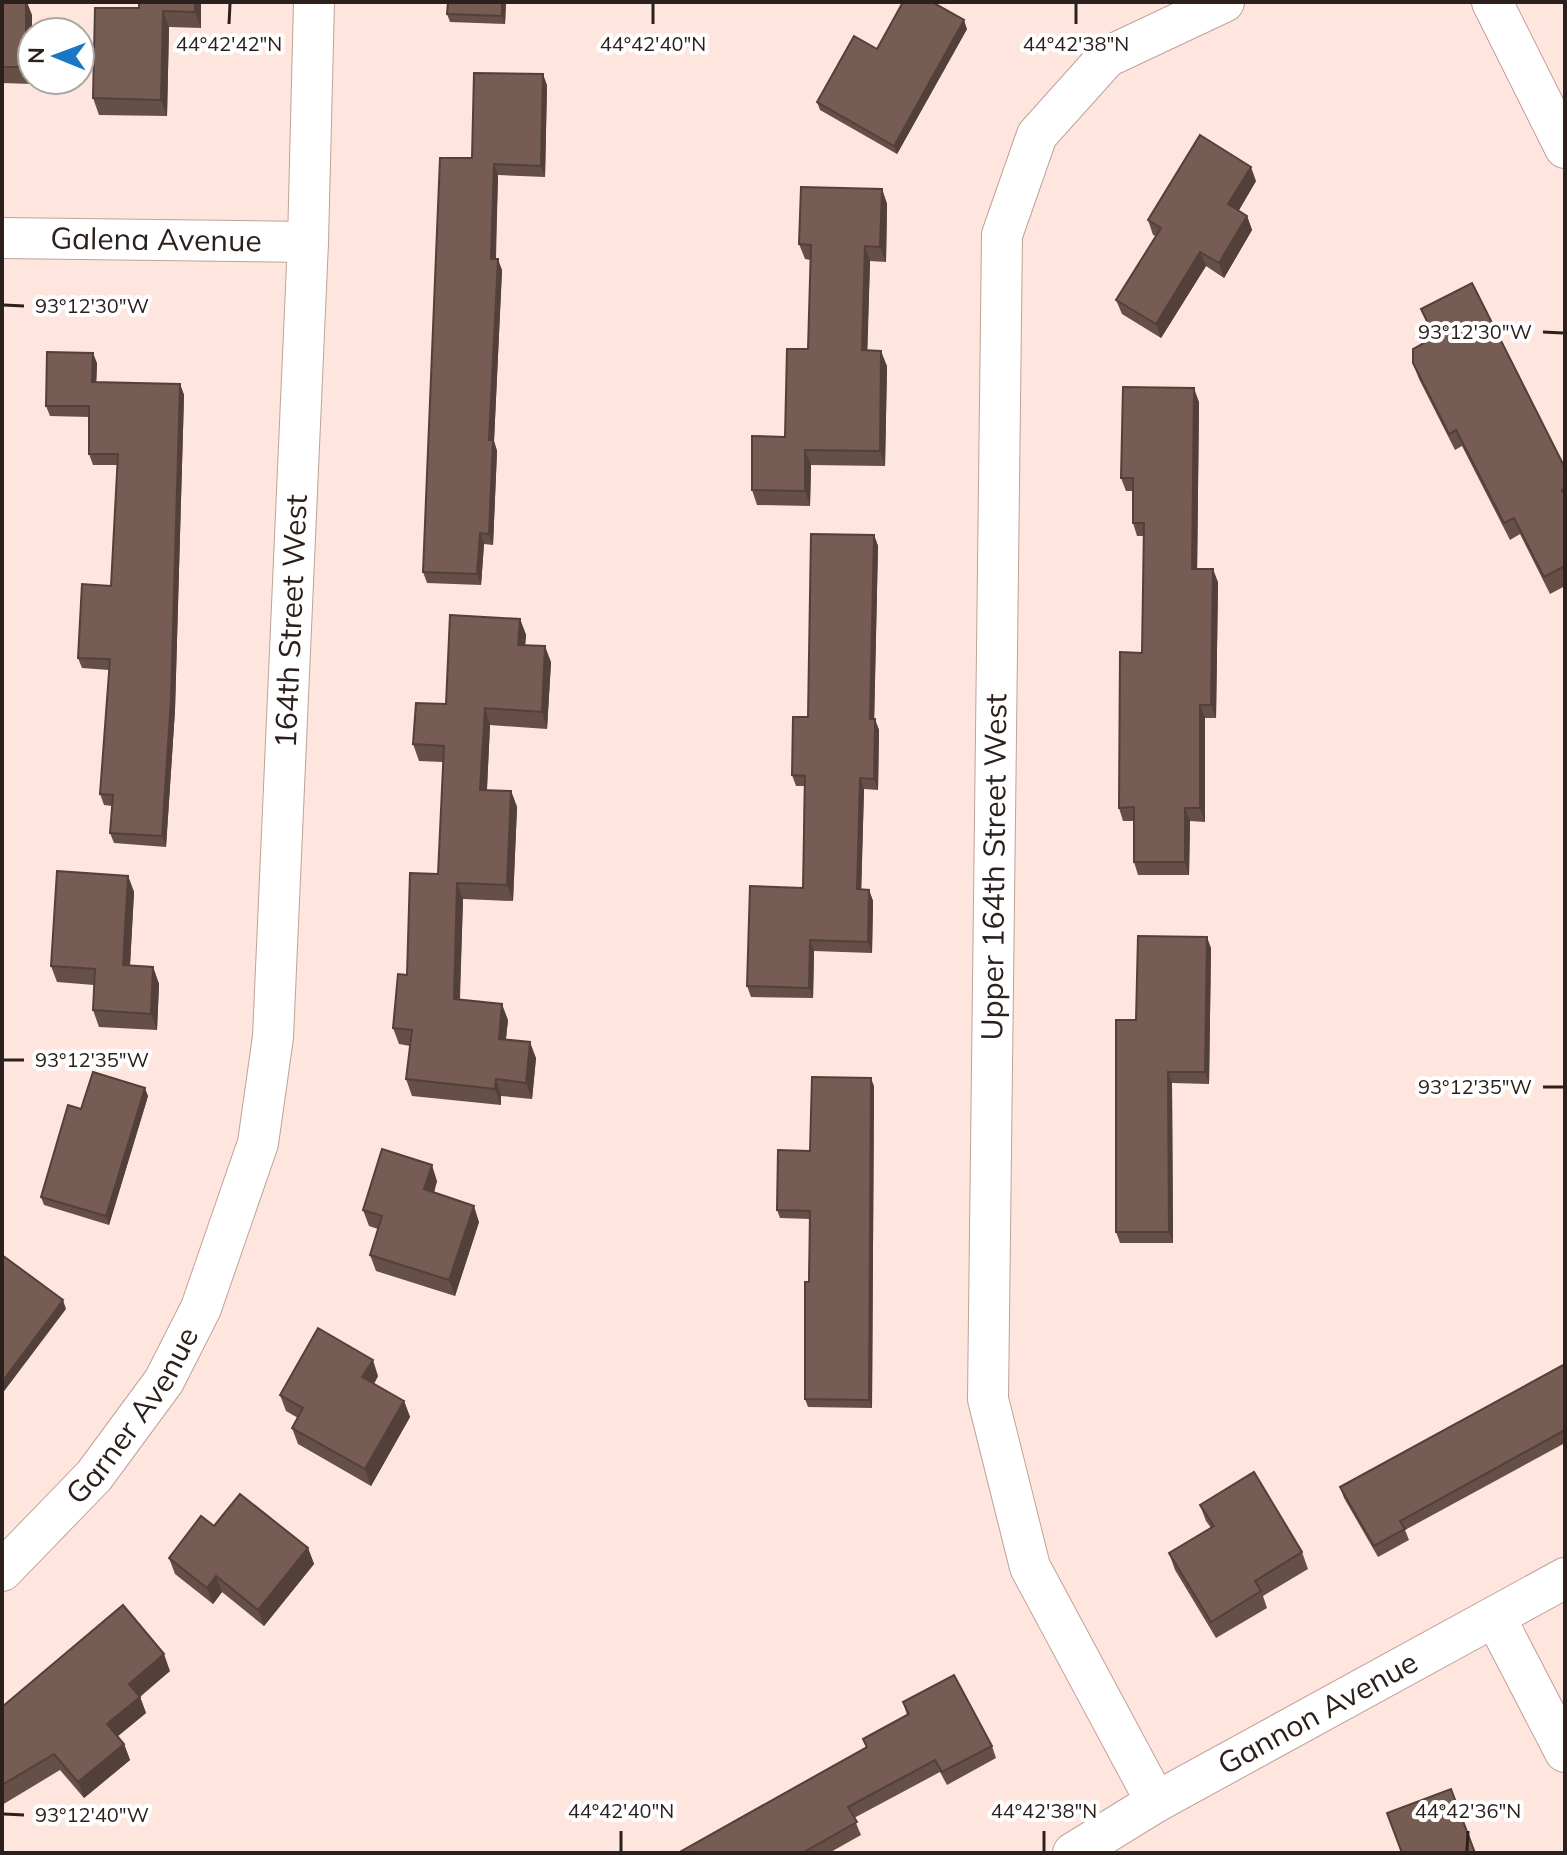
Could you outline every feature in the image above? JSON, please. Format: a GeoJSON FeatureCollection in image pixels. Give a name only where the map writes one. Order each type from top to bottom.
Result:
{"type":"FeatureCollection","features":[{"type":"Feature","properties":{"kind":"street","name":"164th Street West"},"geometry":{"type":"LineString","coordinates":[[229,1236],[258,1143],[273,1037],[308,242],[314,2]]}},
{"type":"Feature","properties":{"kind":"street","name":"Upper 164th Street West"},"geometry":{"type":"LineString","coordinates":[[1156,1802],[1030,1567],[988,1399],[1002,235],[1037,135],[1107,57],[1224,2]]}},
{"type":"Feature","properties":{"kind":"street"},"geometry":{"type":"LineString","coordinates":[[1492,2],[1565,148]]}},
{"type":"Feature","properties":{"kind":"street","name":"Galena Avenue"},"geometry":{"type":"LineString","coordinates":[[2,238],[308,242]]}},
{"type":"Feature","properties":{"kind":"street","name":"Garner Avenue"},"geometry":{"type":"LineString","coordinates":[[2,1571],[94,1476],[164,1381],[201,1308],[229,1236]]}},
{"type":"Feature","properties":{"kind":"street","name":"Gannon Avenue"},"geometry":{"type":"LineString","coordinates":[[1073,1853],[1156,1802],[1565,1578]]}},
{"type":"Feature","properties":{"kind":"street"},"geometry":{"type":"LineString","coordinates":[[1495,1617],[1565,1752]]}},
{"type":"Feature","properties":{"kind":"building"},"geometry":{"type":"Polygon","coordinates":[[[2,2],[26,2],[26,16],[16,16],[16,67],[2,67],[2,2]]]}},
{"type":"Feature","properties":{"kind":"building"},"geometry":{"type":"Polygon","coordinates":[[[139,2],[195,2],[195,12],[163,11],[161,100],[93,98],[96,96],[95,8],[139,8],[139,2]]]}},
{"type":"Feature","properties":{"kind":"building"},"geometry":{"type":"Polygon","coordinates":[[[448,2],[502,2],[502,16],[447,14],[448,2]]]}},
{"type":"Feature","properties":{"kind":"building"},"geometry":{"type":"Polygon","coordinates":[[[903,2],[932,2],[964,20],[894,146],[817,102],[854,36],[877,49],[903,2]]]}},
{"type":"Feature","properties":{"kind":"building"},"geometry":{"type":"Polygon","coordinates":[[[474,73],[543,74],[541,166],[494,164],[491,259],[498,259],[489,440],[493,440],[489,534],[480,533],[477,574],[423,572],[440,158],[472,158],[474,73]]]}},
{"type":"Feature","properties":{"kind":"building"},"geometry":{"type":"Polygon","coordinates":[[[1200,135],[1251,167],[1228,204],[1247,216],[1219,263],[1200,252],[1156,324],[1116,300],[1161,228],[1148,220],[1200,135]]]}},
{"type":"Feature","properties":{"kind":"building"},"geometry":{"type":"Polygon","coordinates":[[[801,187],[882,189],[880,247],[865,246],[862,350],[881,351],[880,451],[805,450],[805,491],[752,490],[752,436],[785,437],[787,349],[808,349],[811,245],[799,244],[801,187]]]}},
{"type":"Feature","properties":{"kind":"building"},"geometry":{"type":"Polygon","coordinates":[[[1472,283],[1565,468],[1565,489],[1562,490],[1565,495],[1565,566],[1544,577],[1514,518],[1504,523],[1456,430],[1449,434],[1413,363],[1413,349],[1435,337],[1421,309],[1472,283]]]}},
{"type":"Feature","properties":{"kind":"building"},"geometry":{"type":"Polygon","coordinates":[[[47,352],[93,353],[92,382],[180,384],[171,699],[162,836],[110,833],[113,795],[100,794],[110,659],[78,658],[82,584],[111,586],[118,454],[89,454],[89,406],[46,406],[47,352]]]}},
{"type":"Feature","properties":{"kind":"building"},"geometry":{"type":"Polygon","coordinates":[[[1123,387],[1194,388],[1192,569],[1213,569],[1211,705],[1200,705],[1200,808],[1185,808],[1185,862],[1134,862],[1134,807],[1119,808],[1120,652],[1142,653],[1144,523],[1133,523],[1133,478],[1121,478],[1123,387]]]}},
{"type":"Feature","properties":{"kind":"building"},"geometry":{"type":"Polygon","coordinates":[[[811,534],[874,535],[870,719],[875,719],[874,779],[860,778],[857,889],[869,890],[868,942],[810,940],[809,988],[747,986],[750,886],[803,888],[805,776],[792,775],[793,717],[808,717],[811,534]]]}},
{"type":"Feature","properties":{"kind":"building"},"geometry":{"type":"Polygon","coordinates":[[[450,615],[520,619],[518,645],[545,646],[542,712],[485,708],[480,790],[511,791],[507,885],[457,883],[454,999],[502,1004],[499,1039],[530,1042],[526,1083],[496,1079],[495,1089],[406,1079],[412,1030],[393,1028],[398,974],[407,975],[410,873],[438,874],[444,746],[413,744],[416,703],[446,704],[450,615]]]}},
{"type":"Feature","properties":{"kind":"building"},"geometry":{"type":"Polygon","coordinates":[[[57,871],[128,876],[123,965],[153,967],[151,1014],[93,1010],[95,969],[51,966],[57,871]]]}},
{"type":"Feature","properties":{"kind":"building"},"geometry":{"type":"Polygon","coordinates":[[[1138,936],[1207,937],[1205,1072],[1168,1072],[1169,1232],[1116,1232],[1116,1020],[1136,1020],[1138,936]]]}},
{"type":"Feature","properties":{"kind":"building"},"geometry":{"type":"Polygon","coordinates":[[[93,1072],[145,1088],[106,1216],[41,1197],[68,1105],[81,1109],[93,1072]]]}},
{"type":"Feature","properties":{"kind":"building"},"geometry":{"type":"Polygon","coordinates":[[[812,1077],[871,1078],[869,1400],[805,1399],[805,1282],[809,1282],[810,1211],[777,1210],[778,1150],[810,1151],[812,1077]]]}},
{"type":"Feature","properties":{"kind":"building"},"geometry":{"type":"Polygon","coordinates":[[[382,1149],[432,1165],[424,1189],[474,1206],[449,1280],[370,1255],[382,1216],[363,1210],[382,1149]]]}},
{"type":"Feature","properties":{"kind":"building"},"geometry":{"type":"Polygon","coordinates":[[[2,1255],[63,1300],[2,1382],[2,1255]]]}},
{"type":"Feature","properties":{"kind":"building"},"geometry":{"type":"Polygon","coordinates":[[[318,1328],[373,1360],[362,1377],[404,1401],[365,1469],[292,1428],[303,1408],[280,1395],[318,1328]]]}},
{"type":"Feature","properties":{"kind":"building"},"geometry":{"type":"Polygon","coordinates":[[[1565,1364],[1565,1430],[1400,1521],[1405,1529],[1374,1546],[1340,1487],[1565,1364]]]}},
{"type":"Feature","properties":{"kind":"building"},"geometry":{"type":"Polygon","coordinates":[[[1254,1472],[1302,1552],[1255,1581],[1261,1591],[1211,1622],[1169,1553],[1214,1526],[1200,1505],[1254,1472]]]}},
{"type":"Feature","properties":{"kind":"building"},"geometry":{"type":"Polygon","coordinates":[[[240,1494],[308,1548],[258,1610],[216,1576],[207,1588],[169,1558],[201,1516],[214,1526],[240,1494]]]}},
{"type":"Feature","properties":{"kind":"building"},"geometry":{"type":"Polygon","coordinates":[[[123,1605],[164,1654],[129,1684],[140,1697],[107,1724],[124,1744],[78,1782],[54,1754],[2,1785],[2,1707],[123,1605]]]}},
{"type":"Feature","properties":{"kind":"building"},"geometry":{"type":"Polygon","coordinates":[[[954,1675],[992,1746],[942,1772],[935,1760],[848,1807],[857,1822],[802,1853],[678,1853],[867,1747],[863,1739],[909,1714],[903,1702],[954,1675]]]}},
{"type":"Feature","properties":{"kind":"building"},"geometry":{"type":"Polygon","coordinates":[[[1451,1789],[1475,1853],[1402,1853],[1387,1813],[1451,1789]]]}}]}
